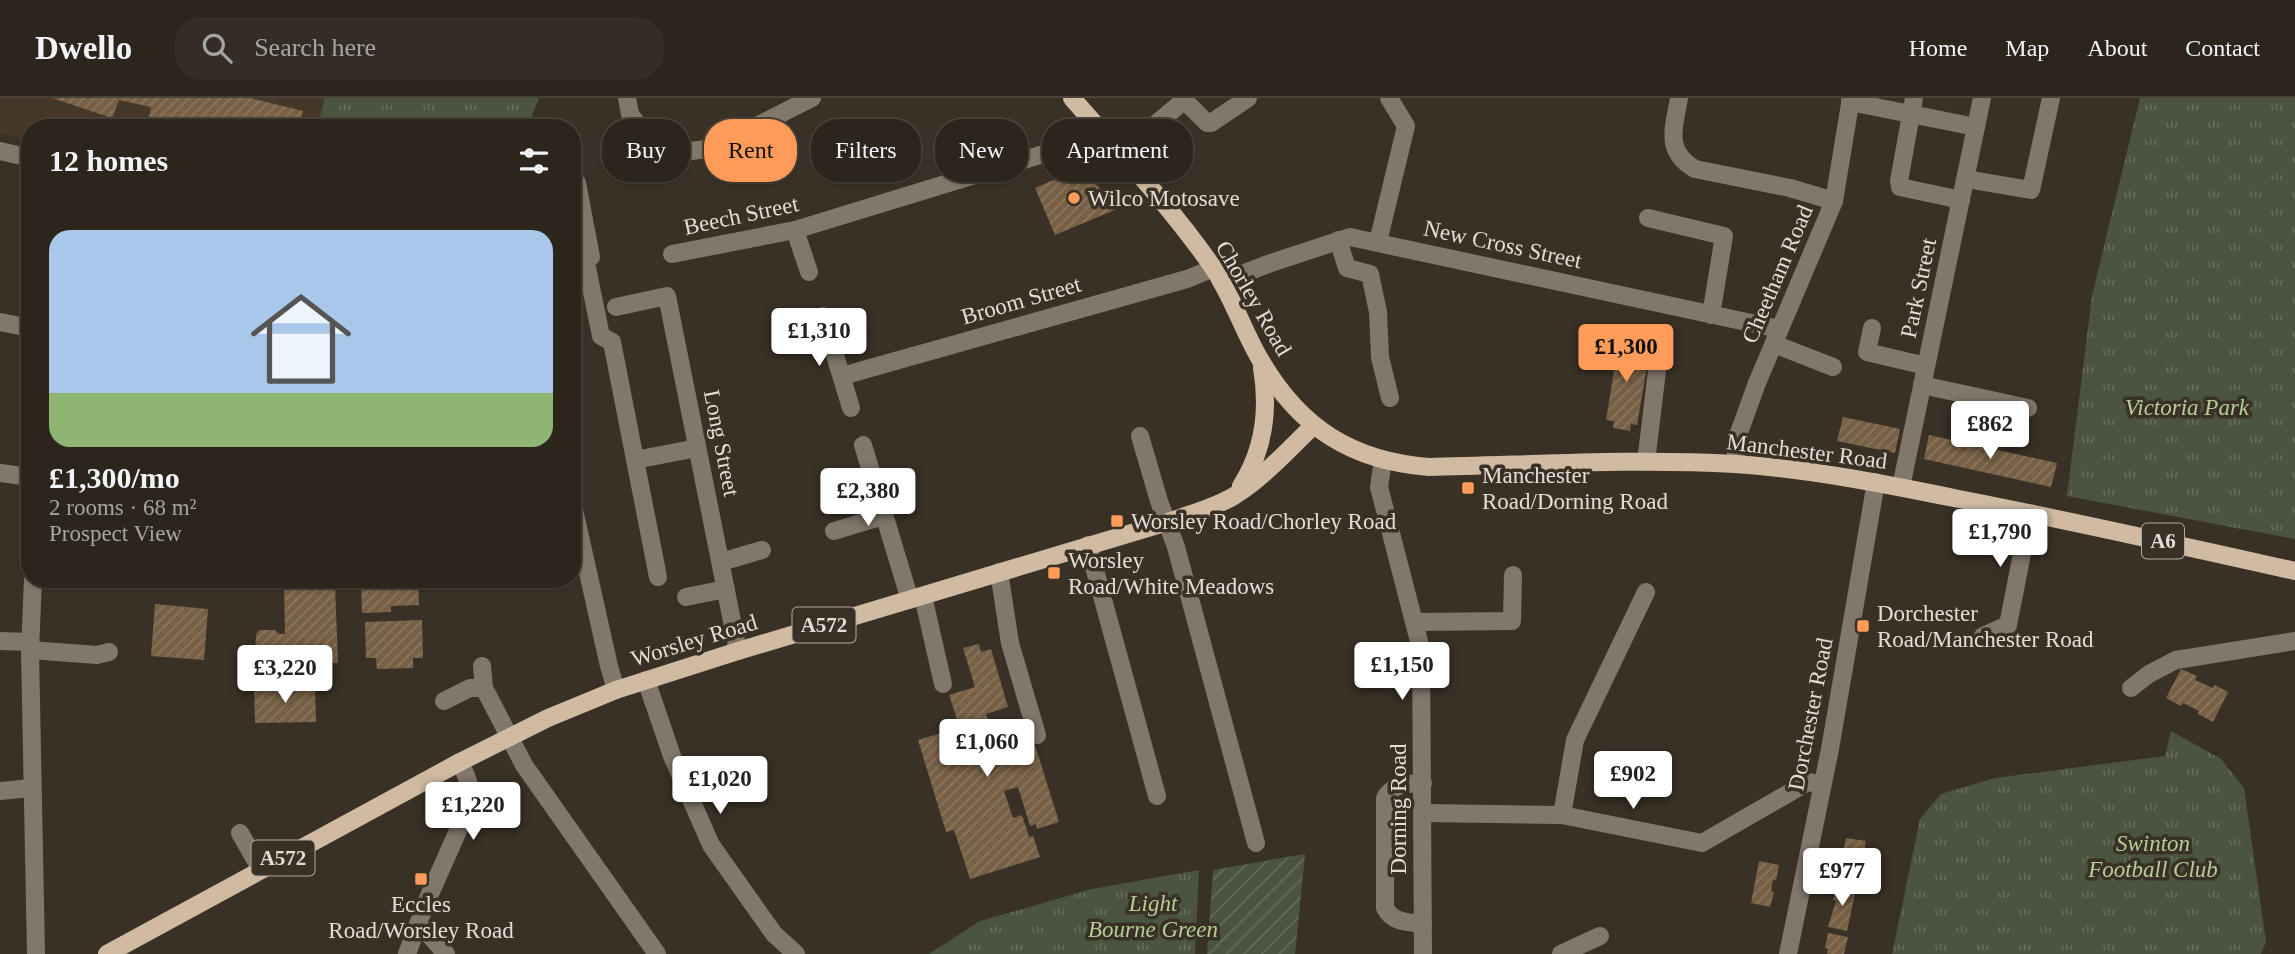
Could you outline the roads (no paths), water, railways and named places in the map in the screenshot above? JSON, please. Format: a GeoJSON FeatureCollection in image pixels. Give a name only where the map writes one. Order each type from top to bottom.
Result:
{"type":"FeatureCollection","features":[{"type":"Feature","properties":{"kind":"main road","name":"Chorley Road"},"geometry":{"type":"LineString","coordinates":[[1072,98],[1091,119]]}},
{"type":"Feature","properties":{"kind":"main road","name":"Chorley Road"},"geometry":{"type":"LineString","coordinates":[[1147,182],[1217,275],[1261,361],[1296,409],[1313,426]]}},
{"type":"Feature","properties":{"kind":"main road"},"geometry":{"type":"LineString","coordinates":[[1235,495],[1255,461],[1262,435],[1265,397],[1261,361]]}},
{"type":"Feature","properties":{"kind":"main road","name":"Manchester Road"},"geometry":{"type":"LineString","coordinates":[[1313,426],[1350,449],[1403,465],[1429,467],[1646,462],[1736,464],[1796,470],[1876,482],[2295,570]]}},
{"type":"Feature","properties":{"kind":"main road","name":"Worsley Road"},"geometry":{"type":"LineString","coordinates":[[107,954],[510,736],[616,690],[646,680],[1212,507],[1235,495],[1269,468],[1313,426]]}},
{"type":"Feature","properties":{"kind":"street"},"geometry":{"type":"LineString","coordinates":[[627,98],[630,114],[650,141],[691,151],[713,148],[812,98]]}},
{"type":"Feature","properties":{"kind":"street"},"geometry":{"type":"LineString","coordinates":[[1162,119],[1181,103],[1190,105],[1207,123],[1212,123],[1248,98]]}},
{"type":"Feature","properties":{"kind":"street"},"geometry":{"type":"LineString","coordinates":[[1378,242],[1406,126],[1389,98]]}},
{"type":"Feature","properties":{"kind":"street"},"geometry":{"type":"LineString","coordinates":[[1679,98],[1673,144],[1685,163],[1695,169],[1790,188],[1834,201]]}},
{"type":"Feature","properties":{"kind":"street","name":"Park Street"},"geometry":{"type":"LineString","coordinates":[[1901,488],[1982,98]]}},
{"type":"Feature","properties":{"kind":"street"},"geometry":{"type":"LineString","coordinates":[[1966,179],[2031,190],[2050,98]]}},
{"type":"Feature","properties":{"kind":"street"},"geometry":{"type":"LineString","coordinates":[[1850,100],[1913,106],[1976,127]]}},
{"type":"Feature","properties":{"kind":"street","name":"Cheetham Road"},"geometry":{"type":"LineString","coordinates":[[1736,464],[1736,441],[1776,337],[1834,201],[1850,100]]}},
{"type":"Feature","properties":{"kind":"street"},"geometry":{"type":"LineString","coordinates":[[1913,106],[1900,187],[1961,200]]}},
{"type":"Feature","properties":{"kind":"street"},"geometry":{"type":"LineString","coordinates":[[0,151],[21,156]]}},
{"type":"Feature","properties":{"kind":"street","name":"Beech Street"},"geometry":{"type":"LineString","coordinates":[[672,254],[795,230],[1042,154]]}},
{"type":"Feature","properties":{"kind":"street"},"geometry":{"type":"LineString","coordinates":[[581,203],[592,257],[581,259]]}},
{"type":"Feature","properties":{"kind":"street"},"geometry":{"type":"LineString","coordinates":[[1648,218],[1724,236],[1711,315]]}},
{"type":"Feature","properties":{"kind":"street"},"geometry":{"type":"LineString","coordinates":[[795,230],[809,272]]}},
{"type":"Feature","properties":{"kind":"street","name":"New Cross Street"},"geometry":{"type":"LineString","coordinates":[[1217,275],[1350,237],[1711,315],[1776,337],[1833,367]]}},
{"type":"Feature","properties":{"kind":"street"},"geometry":{"type":"LineString","coordinates":[[1338,240],[1347,268],[1370,274],[1378,312],[1380,357],[1390,398]]}},
{"type":"Feature","properties":{"kind":"street"},"geometry":{"type":"LineString","coordinates":[[581,266],[601,336],[612,342],[658,577]]}},
{"type":"Feature","properties":{"kind":"street","name":"Broom Street"},"geometry":{"type":"LineString","coordinates":[[842,376],[1187,279],[1217,275]]}},
{"type":"Feature","properties":{"kind":"street","name":"Long Street"},"geometry":{"type":"LineString","coordinates":[[616,307],[667,296],[738,651]]}},
{"type":"Feature","properties":{"kind":"street"},"geometry":{"type":"LineString","coordinates":[[823,316],[851,408]]}},
{"type":"Feature","properties":{"kind":"street"},"geometry":{"type":"LineString","coordinates":[[0,322],[21,326]]}},
{"type":"Feature","properties":{"kind":"street"},"geometry":{"type":"LineString","coordinates":[[1871,328],[1867,352],[1926,366]]}},
{"type":"Feature","properties":{"kind":"street"},"geometry":{"type":"LineString","coordinates":[[1646,462],[1657,371]]}},
{"type":"Feature","properties":{"kind":"street"},"geometry":{"type":"LineString","coordinates":[[1922,385],[2028,408]]}},
{"type":"Feature","properties":{"kind":"street"},"geometry":{"type":"LineString","coordinates":[[1140,436],[1176,547],[1256,843]]}},
{"type":"Feature","properties":{"kind":"street"},"geometry":{"type":"LineString","coordinates":[[863,445],[884,516],[916,598],[943,684]]}},
{"type":"Feature","properties":{"kind":"street"},"geometry":{"type":"LineString","coordinates":[[635,460],[697,448]]}},
{"type":"Feature","properties":{"kind":"street","name":"Dorning Road"},"geometry":{"type":"LineString","coordinates":[[1383,460],[1379,487],[1421,649],[1423,954]]}},
{"type":"Feature","properties":{"kind":"street"},"geometry":{"type":"LineString","coordinates":[[0,473],[21,476]]}},
{"type":"Feature","properties":{"kind":"street","name":"Dorchester Road"},"geometry":{"type":"LineString","coordinates":[[1788,954],[1830,748],[1876,482]]}},
{"type":"Feature","properties":{"kind":"street"},"geometry":{"type":"LineString","coordinates":[[1983,636],[2008,625],[2030,513]]}},
{"type":"Feature","properties":{"kind":"street"},"geometry":{"type":"LineString","coordinates":[[834,531],[884,516]]}},
{"type":"Feature","properties":{"kind":"street"},"geometry":{"type":"LineString","coordinates":[[581,540],[616,690]]}},
{"type":"Feature","properties":{"kind":"street"},"geometry":{"type":"LineString","coordinates":[[1088,545],[1157,796]]}},
{"type":"Feature","properties":{"kind":"street"},"geometry":{"type":"LineString","coordinates":[[720,562],[762,550]]}},
{"type":"Feature","properties":{"kind":"street"},"geometry":{"type":"LineString","coordinates":[[999,572],[1010,643],[1037,734]]}},
{"type":"Feature","properties":{"kind":"street"},"geometry":{"type":"LineString","coordinates":[[1415,622],[1512,621],[1513,575]]}},
{"type":"Feature","properties":{"kind":"street"},"geometry":{"type":"LineString","coordinates":[[33,588],[30,646],[31,788],[36,954]]}},
{"type":"Feature","properties":{"kind":"street"},"geometry":{"type":"LineString","coordinates":[[686,597],[726,589]]}},
{"type":"Feature","properties":{"kind":"street"},"geometry":{"type":"LineString","coordinates":[[1562,815],[1575,740],[1646,592]]}},
{"type":"Feature","properties":{"kind":"street"},"geometry":{"type":"LineString","coordinates":[[0,641],[97,655],[109,652]]}},
{"type":"Feature","properties":{"kind":"street"},"geometry":{"type":"LineString","coordinates":[[2131,688],[2149,674],[2176,660],[2295,641]]}},
{"type":"Feature","properties":{"kind":"street"},"geometry":{"type":"LineString","coordinates":[[482,666],[484,688],[524,765],[657,954]]}},
{"type":"Feature","properties":{"kind":"street"},"geometry":{"type":"LineString","coordinates":[[646,680],[672,756],[711,845],[774,934],[796,954]]}},
{"type":"Feature","properties":{"kind":"street"},"geometry":{"type":"LineString","coordinates":[[444,701],[470,688],[484,688]]}},
{"type":"Feature","properties":{"kind":"street"},"geometry":{"type":"LineString","coordinates":[[407,954],[471,797],[470,785],[460,762]]}},
{"type":"Feature","properties":{"kind":"street"},"geometry":{"type":"LineString","coordinates":[[1424,813],[1562,815],[1702,843],[1808,782],[1821,784]]}},
{"type":"Feature","properties":{"kind":"street"},"geometry":{"type":"LineString","coordinates":[[1423,783],[1400,785],[1390,789],[1385,799],[1385,908],[1390,916],[1399,921],[1423,924]]}},
{"type":"Feature","properties":{"kind":"street"},"geometry":{"type":"LineString","coordinates":[[0,791],[31,788]]}},
{"type":"Feature","properties":{"kind":"street"},"geometry":{"type":"LineString","coordinates":[[240,833],[261,870]]}},
{"type":"Feature","properties":{"kind":"street"},"geometry":{"type":"LineString","coordinates":[[419,923],[446,954]]}},
{"type":"Feature","properties":{"kind":"street"},"geometry":{"type":"LineString","coordinates":[[1561,954],[1600,936]]}},
{"type":"Feature","properties":{"kind":"place","name":"Wilco Motosave"},"geometry":{"type":"Point","coordinates":[1074,198]}},
{"type":"Feature","properties":{"kind":"place","name":"Manchester Road/Dorning Road"},"geometry":{"type":"Point","coordinates":[1468,488]}},
{"type":"Feature","properties":{"kind":"place","name":"Worsley Road/Chorley Road"},"geometry":{"type":"Point","coordinates":[1117,521]}},
{"type":"Feature","properties":{"kind":"place","name":"Worsley Road/White Meadows"},"geometry":{"type":"Point","coordinates":[1054,573]}},
{"type":"Feature","properties":{"kind":"place","name":"Dorchester Road/Manchester Road"},"geometry":{"type":"Point","coordinates":[1863,626]}},
{"type":"Feature","properties":{"kind":"place","name":"Eccles Road/Worsley Road"},"geometry":{"type":"Point","coordinates":[421,879]}},
{"type":"Feature","properties":{"kind":"park label","name":"Victoria Park"},"geometry":{"type":"Point","coordinates":[2187,407]}},
{"type":"Feature","properties":{"kind":"park label","name":"Swinton Football Club"},"geometry":{"type":"Point","coordinates":[2153,856]}},
{"type":"Feature","properties":{"kind":"park label","name":"Light Bourne Green"},"geometry":{"type":"Point","coordinates":[1153,916]}}]}
